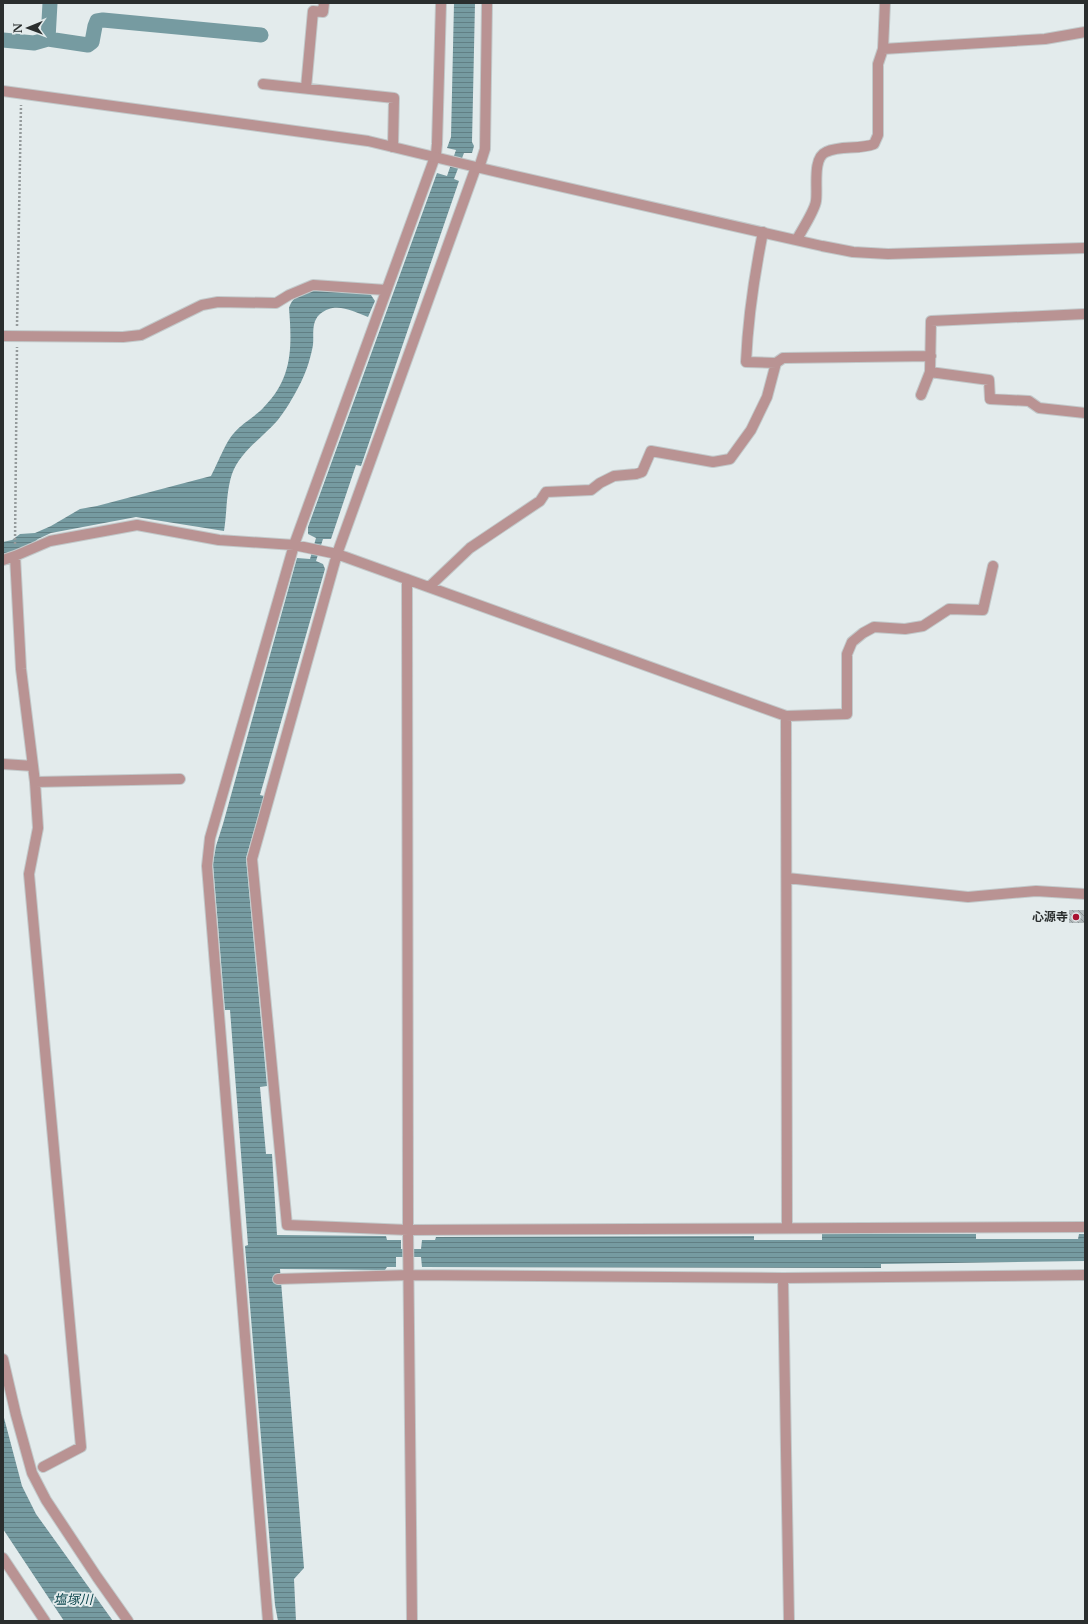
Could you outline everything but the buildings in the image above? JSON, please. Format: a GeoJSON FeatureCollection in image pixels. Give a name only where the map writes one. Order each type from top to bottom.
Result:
{"type":"FeatureCollection","features":[{"type":"Feature","properties":{"kind":"street"},"geometry":{"type":"LineString","coordinates":[[306,88],[313,11],[323,12],[324,3]]}},
{"type":"Feature","properties":{"kind":"street"},"geometry":{"type":"LineString","coordinates":[[268,1621],[207,866],[210,838],[294,545],[386,290],[437,158],[441,3]]}},
{"type":"Feature","properties":{"kind":"street"},"geometry":{"type":"LineString","coordinates":[[487,3],[485,149],[337,554],[252,859],[287,1225],[408,1230],[1085,1227]]}},
{"type":"Feature","properties":{"kind":"street"},"geometry":{"type":"LineString","coordinates":[[797,240],[816,202],[818,161],[824,152],[834,149],[866,147],[874,144],[878,135],[878,64],[883,49],[885,3]]}},
{"type":"Feature","properties":{"kind":"street"},"geometry":{"type":"LineString","coordinates":[[883,49],[1045,40],[1085,32]]}},
{"type":"Feature","properties":{"kind":"street"},"geometry":{"type":"LineString","coordinates":[[263,84],[394,98],[392,146]]}},
{"type":"Feature","properties":{"kind":"street"},"geometry":{"type":"LineString","coordinates":[[3,91],[368,141],[478,168],[853,252],[888,254],[1085,248]]}},
{"type":"Feature","properties":{"kind":"street"},"geometry":{"type":"LineString","coordinates":[[763,232],[748,317],[746,362],[776,363],[783,358],[931,356]]}},
{"type":"Feature","properties":{"kind":"street"},"geometry":{"type":"LineString","coordinates":[[3,336],[123,337],[140,335],[202,305],[218,302],[276,303],[289,295],[313,285],[386,290]]}},
{"type":"Feature","properties":{"kind":"street"},"geometry":{"type":"LineString","coordinates":[[921,395],[930,372],[931,321],[1085,314]]}},
{"type":"Feature","properties":{"kind":"street"},"geometry":{"type":"LineString","coordinates":[[429,587],[470,548],[540,501],[546,492],[591,490],[600,483],[614,476],[642,472],[651,451],[713,462],[730,459],[751,430],[767,397],[776,363]]}},
{"type":"Feature","properties":{"kind":"street"},"geometry":{"type":"LineString","coordinates":[[930,372],[989,380],[990,399],[1029,401],[1039,408],[1085,412]]}},
{"type":"Feature","properties":{"kind":"street"},"geometry":{"type":"LineString","coordinates":[[3,560],[50,541],[137,525],[219,540],[294,545],[337,554],[786,716],[847,714],[847,654],[852,642],[863,633],[874,627],[905,629],[923,626],[949,609],[983,610],[993,566]]}},
{"type":"Feature","properties":{"kind":"street"},"geometry":{"type":"LineString","coordinates":[[15,556],[21,669],[35,782],[38,828],[29,874],[81,1447],[43,1467]]}},
{"type":"Feature","properties":{"kind":"street"},"geometry":{"type":"LineString","coordinates":[[407,579],[408,1230],[412,1621]]}},
{"type":"Feature","properties":{"kind":"street"},"geometry":{"type":"LineString","coordinates":[[786,716],[787,1228]]}},
{"type":"Feature","properties":{"kind":"street"},"geometry":{"type":"LineString","coordinates":[[3,764],[33,766]]}},
{"type":"Feature","properties":{"kind":"street"},"geometry":{"type":"LineString","coordinates":[[35,782],[180,779]]}},
{"type":"Feature","properties":{"kind":"street"},"geometry":{"type":"LineString","coordinates":[[787,878],[968,897],[1036,891],[1085,894]]}},
{"type":"Feature","properties":{"kind":"street"},"geometry":{"type":"LineString","coordinates":[[278,1279],[409,1275],[783,1278],[1085,1275]]}},
{"type":"Feature","properties":{"kind":"street"},"geometry":{"type":"LineString","coordinates":[[783,1278],[789,1621]]}},
{"type":"Feature","properties":{"kind":"street"},"geometry":{"type":"LineString","coordinates":[[3,1359],[16,1415],[32,1473],[46,1500],[128,1621]]}},
{"type":"Feature","properties":{"kind":"street"},"geometry":{"type":"LineString","coordinates":[[3,1558],[45,1621]]}},
{"type":"Feature","properties":{"kind":"path"},"geometry":{"type":"LineString","coordinates":[[15,556],[21,94]]}},
{"type":"Feature","properties":{"kind":"water"},"geometry":{"type":"Polygon","coordinates":[[[454,3],[475,3],[472,142],[474,146],[472,153],[464,153],[454,179],[459,181],[361,466],[356,465],[331,539],[323,539],[316,561],[323,564],[325,569],[260,795],[264,796],[246,858],[267,1086],[260,1087],[266,1154],[272,1154],[277,1235],[386,1236],[387,1240],[401,1240],[401,1249],[421,1249],[422,1240],[435,1240],[436,1237],[754,1236],[754,1240],[822,1240],[822,1234],[976,1234],[976,1239],[1078,1239],[1079,1234],[1085,1234],[1085,1261],[881,1264],[881,1268],[422,1267],[421,1257],[396,1257],[396,1267],[387,1267],[385,1270],[280,1269],[304,1568],[294,1579],[296,1621],[278,1621],[275,1605],[245,1246],[248,1245],[230,1010],[225,1010],[213,864],[216,846],[297,558],[310,559],[316,538],[308,534],[308,527],[437,173],[447,176],[456,150],[447,148],[451,137],[454,3]]]}},
{"type":"Feature","properties":{"kind":"water"},"geometry":{"type":"Polygon","coordinates":[[[315,290],[369,292],[375,301],[368,317],[344,308],[332,308],[326,310],[317,317],[314,324],[313,345],[310,358],[306,372],[297,390],[280,417],[240,459],[232,474],[224,531],[136,517],[51,533],[38,539],[27,548],[3,555],[3,542],[12,540],[20,534],[35,533],[51,526],[80,509],[97,506],[211,476],[225,447],[237,429],[264,407],[281,385],[290,348],[289,308],[293,300],[303,294],[315,290]]]}},
{"type":"Feature","properties":{"kind":"water","name":"塩塚川"},"geometry":{"type":"Polygon","coordinates":[[[3,1414],[22,1486],[36,1514],[113,1621],[64,1621],[3,1529],[3,1414]]]}},
{"type":"Feature","properties":{"kind":"waterway"},"geometry":{"type":"LineString","coordinates":[[48,39],[50,3]]}},
{"type":"Feature","properties":{"kind":"waterway"},"geometry":{"type":"LineString","coordinates":[[3,40],[34,43],[48,39],[88,45],[92,42],[97,21],[103,20],[261,35]]}},
{"type":"Feature","properties":{"kind":"place","name":"心源寺"},"geometry":{"type":"Point","coordinates":[1076,917]}}]}
